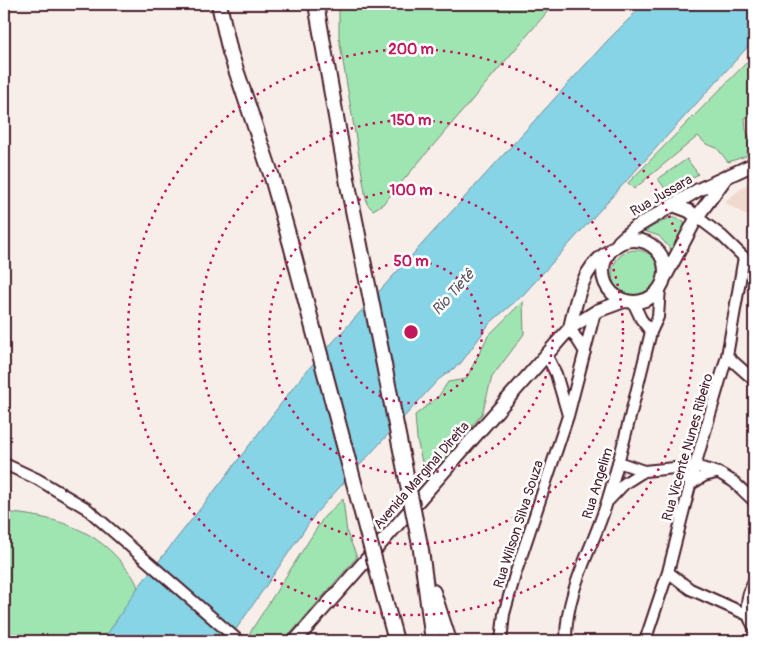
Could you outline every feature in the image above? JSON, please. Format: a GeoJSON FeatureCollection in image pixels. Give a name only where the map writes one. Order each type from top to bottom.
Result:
{"type":"FeatureCollection","features":[{"type":"Feature","properties":{"kind":"highway"},"geometry":{"type":"LineString","coordinates":[[219,4],[230,52],[271,174],[290,241],[395,638]]}},
{"type":"Feature","properties":{"kind":"highway"},"geometry":{"type":"LineString","coordinates":[[316,4],[349,190],[422,556],[433,641]]}},
{"type":"Feature","properties":{"kind":"highway"},"geometry":{"type":"LineString","coordinates":[[422,556],[450,641]]}},
{"type":"Feature","properties":{"kind":"main road","name":"Rua Jussara"},"geometry":{"type":"LineString","coordinates":[[612,248],[633,229],[698,190],[754,164]]}},
{"type":"Feature","properties":{"kind":"main road","name":"Rua Jussara"},"geometry":{"type":"LineString","coordinates":[[662,283],[697,217],[727,177]]}},
{"type":"Feature","properties":{"kind":"main road"},"geometry":{"type":"LineString","coordinates":[[674,206],[690,210],[697,217]]}},
{"type":"Feature","properties":{"kind":"main road"},"geometry":{"type":"LineString","coordinates":[[636,239],[646,242],[656,248],[662,256],[665,267],[662,283],[653,296],[644,301],[628,302],[615,296],[604,280],[603,264],[612,248],[625,240],[636,239]]}},
{"type":"Feature","properties":{"kind":"main road","name":"Avenida Marginal Direita"},"geometry":{"type":"LineString","coordinates":[[570,328],[575,305],[588,270],[612,248]]}},
{"type":"Feature","properties":{"kind":"main road","name":"Avenida Marginal Direita"},"geometry":{"type":"LineString","coordinates":[[294,641],[570,328],[595,312],[628,302]]}},
{"type":"Feature","properties":{"kind":"main road"},"geometry":{"type":"LineString","coordinates":[[751,620],[749,600],[754,583]]}},
{"type":"Feature","properties":{"kind":"street"},"geometry":{"type":"LineString","coordinates":[[697,217],[722,236],[754,267]]}},
{"type":"Feature","properties":{"kind":"street","name":"Rua Vicente Nunes Ribeiro"},"geometry":{"type":"LineString","coordinates":[[644,641],[668,572],[695,466],[728,356],[744,257]]}},
{"type":"Feature","properties":{"kind":"street","name":"Rua Angelim"},"geometry":{"type":"LineString","coordinates":[[566,641],[566,628],[572,598],[607,503],[652,332],[658,317],[662,283]]}},
{"type":"Feature","properties":{"kind":"street"},"geometry":{"type":"LineString","coordinates":[[628,302],[652,332]]}},
{"type":"Feature","properties":{"kind":"street","name":"Rua Wilson Silva Souza"},"geometry":{"type":"LineString","coordinates":[[501,641],[504,614],[515,575],[568,416],[595,312]]}},
{"type":"Feature","properties":{"kind":"street"},"geometry":{"type":"LineString","coordinates":[[570,328],[585,352]]}},
{"type":"Feature","properties":{"kind":"street"},"geometry":{"type":"LineString","coordinates":[[546,354],[556,374],[568,416]]}},
{"type":"Feature","properties":{"kind":"street"},"geometry":{"type":"LineString","coordinates":[[728,356],[754,380]]}},
{"type":"Feature","properties":{"kind":"street"},"geometry":{"type":"LineString","coordinates":[[618,462],[644,471],[695,466],[719,473],[734,482],[754,501]]}},
{"type":"Feature","properties":{"kind":"street"},"geometry":{"type":"LineString","coordinates":[[7,465],[37,478],[86,508],[239,641]]}},
{"type":"Feature","properties":{"kind":"street"},"geometry":{"type":"LineString","coordinates":[[677,468],[691,484],[704,476],[719,473]]}},
{"type":"Feature","properties":{"kind":"street"},"geometry":{"type":"LineString","coordinates":[[607,503],[626,483],[644,471]]}},
{"type":"Feature","properties":{"kind":"street"},"geometry":{"type":"LineString","coordinates":[[668,572],[690,588],[751,620]]}},
{"type":"Feature","properties":{"kind":"shaded area"},"geometry":{"type":"Polygon","coordinates":[[[754,179],[754,220],[724,202],[754,179]]]}},
{"type":"Feature","properties":{"kind":"green space"},"geometry":{"type":"Polygon","coordinates":[[[339,4],[554,4],[383,204],[373,210],[367,204],[339,38],[339,4]]]}},
{"type":"Feature","properties":{"kind":"green space"},"geometry":{"type":"Polygon","coordinates":[[[754,55],[754,113],[745,118],[746,130],[752,141],[746,156],[728,162],[717,148],[706,144],[698,136],[634,189],[628,183],[754,55]]]}},
{"type":"Feature","properties":{"kind":"green space"},"geometry":{"type":"Polygon","coordinates":[[[687,159],[698,174],[669,194],[658,179],[687,159]]]}},
{"type":"Feature","properties":{"kind":"green space"},"geometry":{"type":"Polygon","coordinates":[[[671,217],[684,221],[685,232],[674,253],[659,236],[644,231],[671,217]]]}},
{"type":"Feature","properties":{"kind":"green space"},"geometry":{"type":"Polygon","coordinates":[[[631,250],[641,250],[653,257],[660,269],[660,279],[653,291],[641,298],[631,298],[623,294],[616,287],[612,279],[612,269],[616,261],[623,254],[631,250]]]}},
{"type":"Feature","properties":{"kind":"green space"},"geometry":{"type":"Polygon","coordinates":[[[523,301],[524,334],[492,377],[482,414],[426,481],[417,439],[415,415],[438,397],[448,382],[466,379],[488,336],[523,301]]]}},
{"type":"Feature","properties":{"kind":"green space"},"geometry":{"type":"Polygon","coordinates":[[[343,499],[347,533],[357,557],[284,641],[258,641],[249,634],[324,517],[343,499]]]}},
{"type":"Feature","properties":{"kind":"green space"},"geometry":{"type":"Polygon","coordinates":[[[4,512],[54,520],[83,531],[110,550],[122,563],[134,578],[138,589],[112,641],[4,641],[4,512]]]}},
{"type":"Feature","properties":{"kind":"water","name":"Rio Tietê"},"geometry":{"type":"Polygon","coordinates":[[[644,4],[754,4],[754,40],[523,295],[490,323],[461,363],[438,380],[316,513],[228,641],[103,641],[136,590],[302,376],[607,41],[644,4]]]}}]}
